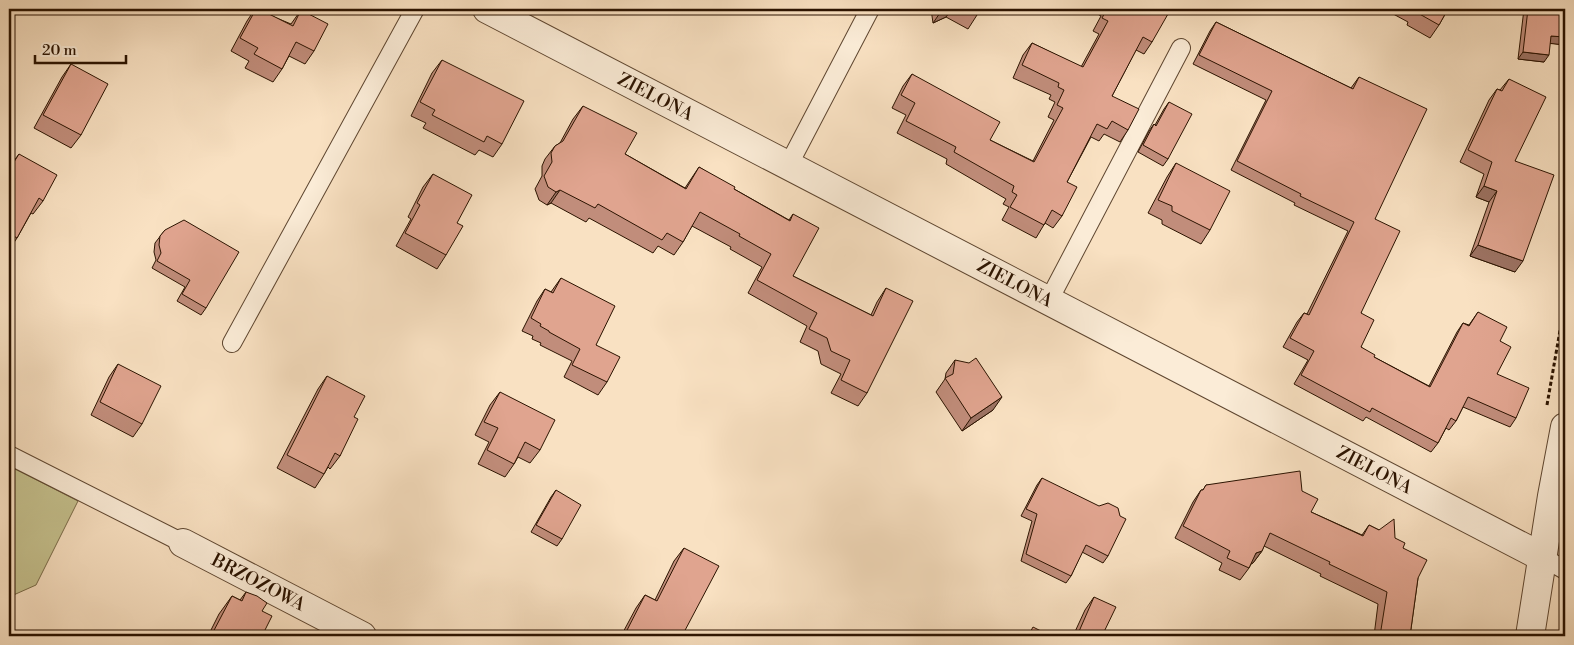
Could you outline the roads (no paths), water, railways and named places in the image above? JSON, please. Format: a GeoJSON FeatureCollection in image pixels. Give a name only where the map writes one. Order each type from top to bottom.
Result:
{"type":"FeatureCollection","features":[{"type":"Feature","properties":{"kind":"street","name":"ZIELONA"},"geometry":{"type":"LineString","coordinates":[[487,9],[1554,563]]}},
{"type":"Feature","properties":{"kind":"street"},"geometry":{"type":"LineString","coordinates":[[1530,636],[1554,563],[1565,427]]}},
{"type":"Feature","properties":{"kind":"street","name":"BRZOZOWA"},"geometry":{"type":"LineString","coordinates":[[182,543],[362,636]]}},
{"type":"Feature","properties":{"kind":"lane"},"geometry":{"type":"LineString","coordinates":[[232,342],[415,9]]}},
{"type":"Feature","properties":{"kind":"lane"},"geometry":{"type":"LineString","coordinates":[[788,164],[870,9]]}},
{"type":"Feature","properties":{"kind":"lane"},"geometry":{"type":"LineString","coordinates":[[1049,300],[1181,48]]}},
{"type":"Feature","properties":{"kind":"lane"},"geometry":{"type":"LineString","coordinates":[[9,455],[182,543]]}}]}
